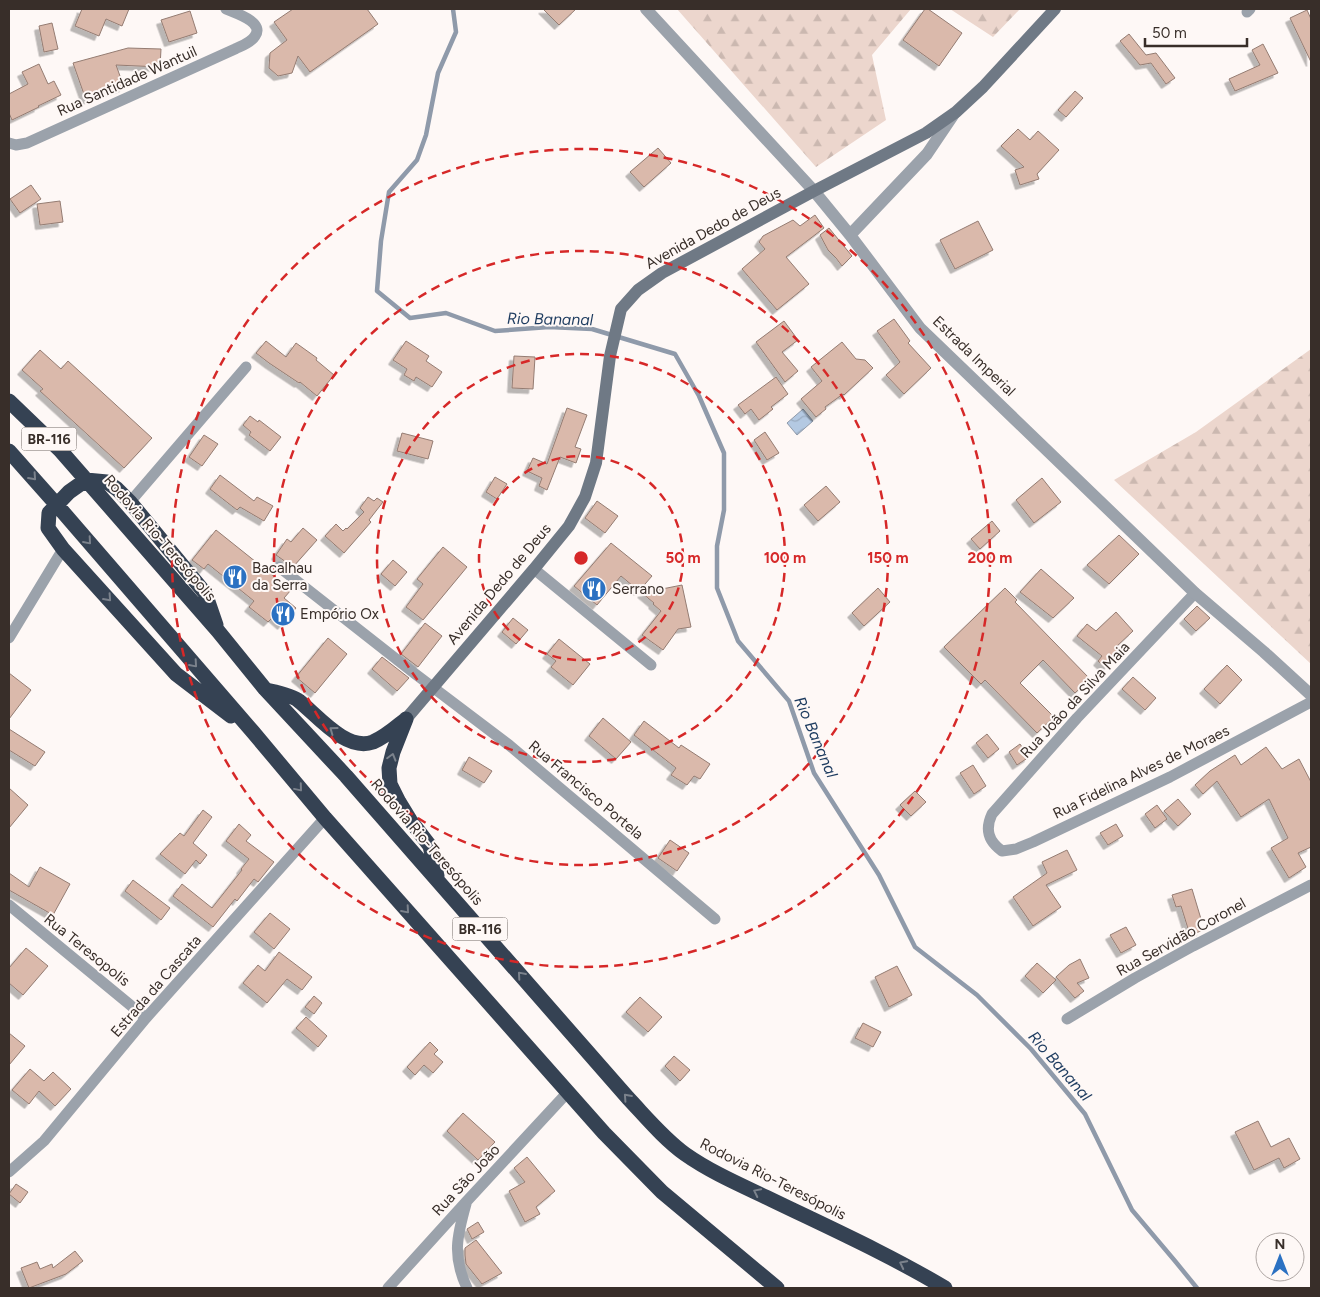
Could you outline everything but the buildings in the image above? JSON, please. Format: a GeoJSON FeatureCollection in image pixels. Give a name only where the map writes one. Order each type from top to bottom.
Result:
{"type":"FeatureCollection","features":[{"type":"Feature","properties":{"kind":"highway","name":"Rodovia Rio-Teresópolis"},"geometry":{"type":"LineString","coordinates":[[9,401],[60,450],[218,631],[265,689],[346,776],[657,1130],[684,1153],[713,1171],[854,1240],[945,1288]]}},
{"type":"Feature","properties":{"kind":"highway","name":"BR-116"},"geometry":{"type":"LineString","coordinates":[[9,451],[253,732],[325,818],[604,1134],[662,1192],[778,1288]]}},
{"type":"Feature","properties":{"kind":"highway"},"geometry":{"type":"LineString","coordinates":[[218,631],[205,593],[130,502],[107,482],[86,480],[69,492],[49,513],[48,528],[63,549],[176,674],[253,732]]}},
{"type":"Feature","properties":{"kind":"highway"},"geometry":{"type":"LineString","coordinates":[[265,689],[297,699],[324,724],[342,737],[357,743],[372,743],[386,735],[406,719]]}},
{"type":"Feature","properties":{"kind":"highway"},"geometry":{"type":"LineString","coordinates":[[406,719],[389,768],[390,784],[410,820],[430,846],[438,880]]}},
{"type":"Feature","properties":{"kind":"highway"},"geometry":{"type":"LineString","coordinates":[[921,1274],[928,1288]]}},
{"type":"Feature","properties":{"kind":"main road","name":"Avenida Dedo de Deus"},"geometry":{"type":"LineString","coordinates":[[406,719],[569,526],[585,497],[596,463],[610,356],[621,309],[638,290],[662,273],[926,133],[956,112],[1002,68],[1055,9]]}},
{"type":"Feature","properties":{"kind":"street","name":"Rua Santidade Wantuil"},"geometry":{"type":"LineString","coordinates":[[9,143],[16,145],[26,143],[248,43],[257,32],[255,25],[250,20],[226,9]]}},
{"type":"Feature","properties":{"kind":"street","name":"Estrada Imperial"},"geometry":{"type":"LineString","coordinates":[[646,9],[814,191],[850,235],[920,328],[1195,594],[1264,652],[1311,696]]}},
{"type":"Feature","properties":{"kind":"street","name":"Avenida Dedo de Deus"},"geometry":{"type":"LineString","coordinates":[[850,235],[927,154],[956,112]]}},
{"type":"Feature","properties":{"kind":"street"},"geometry":{"type":"LineString","coordinates":[[130,502],[246,367]]}},
{"type":"Feature","properties":{"kind":"street"},"geometry":{"type":"LineString","coordinates":[[9,638],[63,549]]}},
{"type":"Feature","properties":{"kind":"street","name":"Rua Francisco Portela"},"geometry":{"type":"LineString","coordinates":[[279,566],[414,673],[510,745],[715,919]]}},
{"type":"Feature","properties":{"kind":"street"},"geometry":{"type":"LineString","coordinates":[[534,569],[652,665]]}},
{"type":"Feature","properties":{"kind":"street","name":"Rua João da Silva Maia"},"geometry":{"type":"LineString","coordinates":[[988,833],[988,823],[992,814],[1001,803],[1077,718],[1195,594]]}},
{"type":"Feature","properties":{"kind":"street","name":"Rua Fidelina Alves de Moraes"},"geometry":{"type":"LineString","coordinates":[[988,833],[994,846],[1002,851],[1016,849],[1034,842],[1170,777],[1311,702]]}},
{"type":"Feature","properties":{"kind":"street","name":"Estrada da Cascata"},"geometry":{"type":"LineString","coordinates":[[9,1172],[44,1140],[146,1018],[325,818]]}},
{"type":"Feature","properties":{"kind":"street","name":"Rua Servidão Coronel"},"geometry":{"type":"LineString","coordinates":[[1067,1019],[1193,946],[1311,885]]}},
{"type":"Feature","properties":{"kind":"street","name":"Rua Teresopolis"},"geometry":{"type":"LineString","coordinates":[[9,905],[146,1018]]}},
{"type":"Feature","properties":{"kind":"street","name":"Rua São João"},"geometry":{"type":"LineString","coordinates":[[388,1288],[567,1093]]}},
{"type":"Feature","properties":{"kind":"street"},"geometry":{"type":"LineString","coordinates":[[466,1202],[458,1232],[456,1255],[467,1288]]}},
{"type":"Feature","properties":{"kind":"green space"},"geometry":{"type":"Polygon","coordinates":[[[677,9],[911,9],[872,55],[886,120],[816,167],[677,9]]]}},
{"type":"Feature","properties":{"kind":"green space"},"geometry":{"type":"Polygon","coordinates":[[[950,9],[1020,9],[993,37],[950,9]]]}},
{"type":"Feature","properties":{"kind":"green space"},"geometry":{"type":"Polygon","coordinates":[[[1311,349],[1311,664],[1114,480],[1196,432],[1311,349]]]}},
{"type":"Feature","properties":{"kind":"water"},"geometry":{"type":"Polygon","coordinates":[[[803,409],[813,421],[797,435],[787,423],[803,409]]]}},
{"type":"Feature","properties":{"kind":"waterway","name":"Rio Bananal"},"geometry":{"type":"LineString","coordinates":[[453,9],[456,32],[438,73],[426,135],[417,160],[389,192],[381,241],[377,291],[410,318],[446,313],[495,331],[549,327],[592,329],[675,354],[699,396],[724,453],[724,510],[717,546],[717,588],[738,641],[789,701],[814,773],[879,875],[915,947],[977,995],[1031,1049],[1085,1114],[1132,1210],[1197,1288]]}},
{"type":"Feature","properties":{"kind":"place","name":"Bacalhau da Serra"},"geometry":{"type":"Point","coordinates":[235,577]}},
{"type":"Feature","properties":{"kind":"place","name":"Serrano"},"geometry":{"type":"Point","coordinates":[594,589]}},
{"type":"Feature","properties":{"kind":"place","name":"Empório Ox"},"geometry":{"type":"Point","coordinates":[283,614]}}]}
